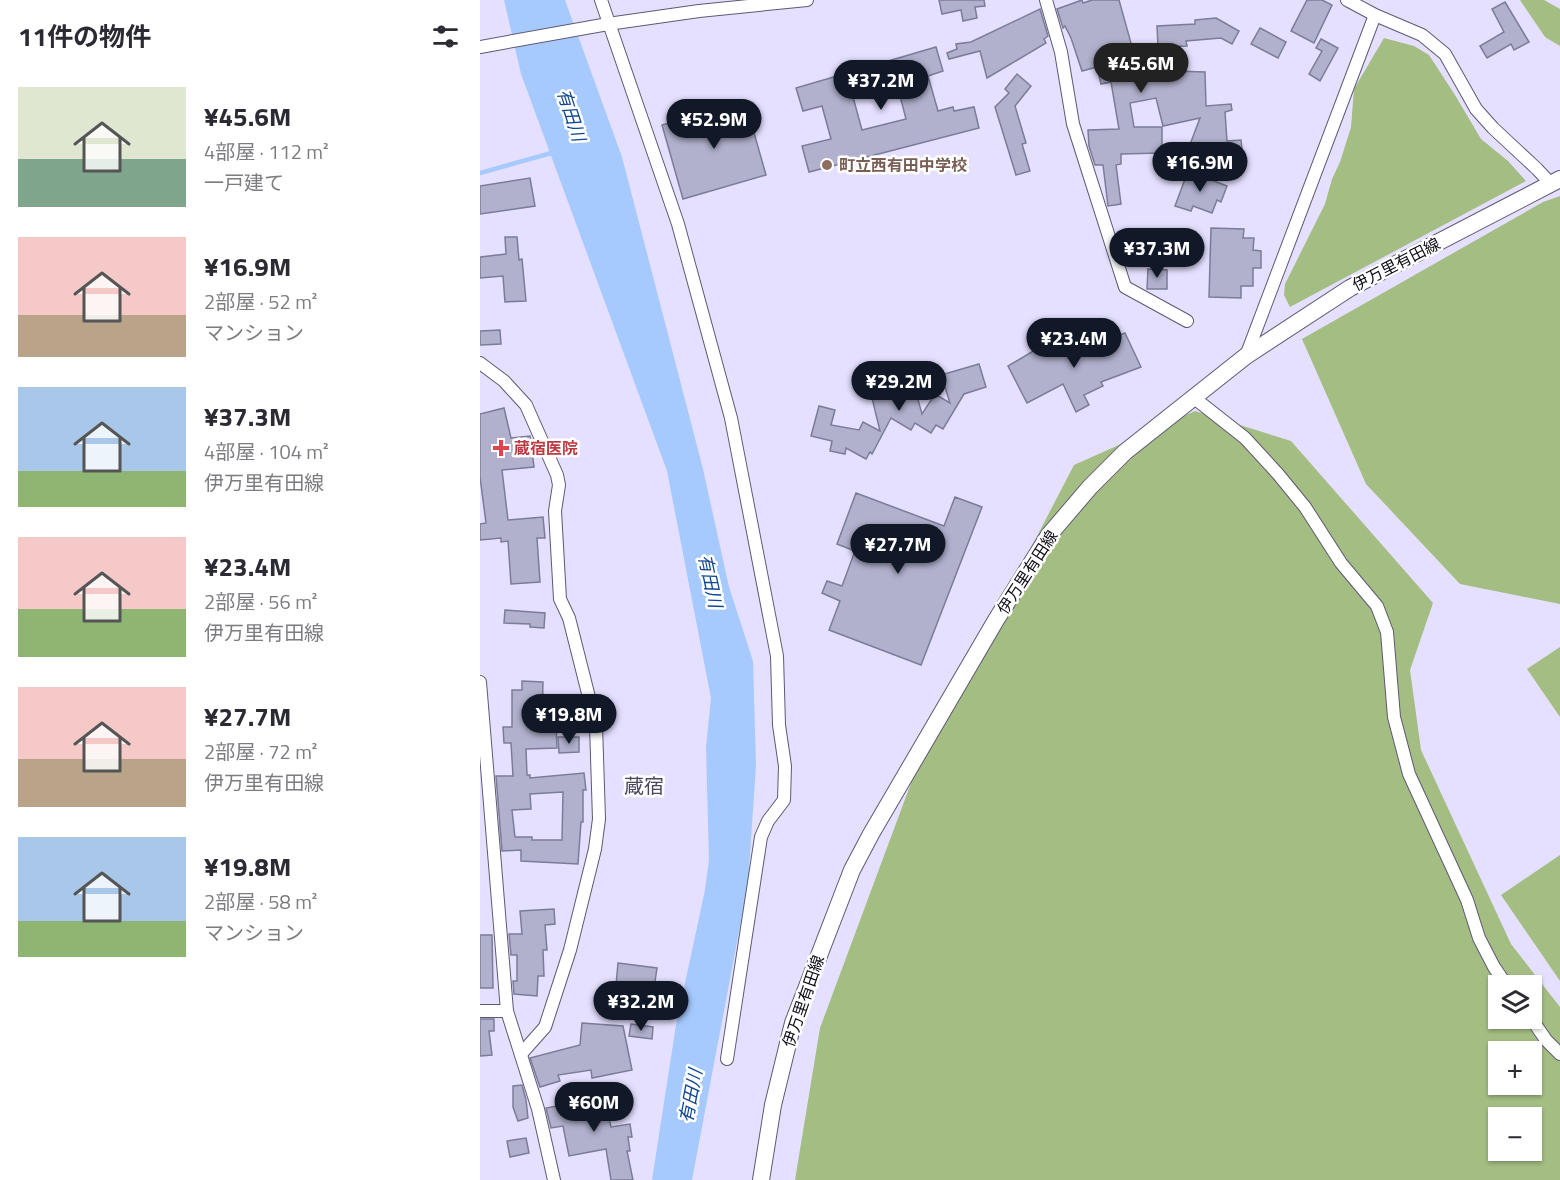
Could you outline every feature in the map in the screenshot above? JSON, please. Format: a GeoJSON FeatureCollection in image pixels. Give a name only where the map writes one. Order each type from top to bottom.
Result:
{"type":"FeatureCollection","features":[{"type":"Feature","properties":{"kind":"main road","name":"伊万里有田線"},"geometry":{"type":"LineString","coordinates":[[761,1180],[773,1105],[793,1023],[852,870],[996,620],[1049,536],[1089,487],[1125,452],[1246,356],[1350,288],[1556,182]]}},
{"type":"Feature","properties":{"kind":"street"},"geometry":{"type":"LineString","coordinates":[[601,0],[678,224],[731,418],[777,656],[779,725],[785,766],[784,800],[768,821],[761,837],[727,1059]]}},
{"type":"Feature","properties":{"kind":"street"},"geometry":{"type":"LineString","coordinates":[[481,47],[699,5],[807,0]]}},
{"type":"Feature","properties":{"kind":"street"},"geometry":{"type":"LineString","coordinates":[[1046,0],[1061,52],[1073,124],[1125,287],[1187,321]]}},
{"type":"Feature","properties":{"kind":"street"},"geometry":{"type":"LineString","coordinates":[[1347,0],[1422,35],[1445,54],[1476,108],[1493,128],[1537,169],[1556,182]]}},
{"type":"Feature","properties":{"kind":"street"},"geometry":{"type":"LineString","coordinates":[[1246,356],[1375,15]]}},
{"type":"Feature","properties":{"kind":"street"},"geometry":{"type":"LineString","coordinates":[[480,363],[504,381],[526,405],[557,475],[559,485],[555,511],[560,599],[569,618],[596,725],[599,819],[595,849],[570,950],[545,1028],[521,1054]]}},
{"type":"Feature","properties":{"kind":"street"},"geometry":{"type":"LineString","coordinates":[[1193,397],[1245,438],[1278,474],[1305,507],[1341,563],[1377,606],[1387,632],[1394,717],[1409,774],[1467,900],[1479,938],[1499,975]]}},
{"type":"Feature","properties":{"kind":"street"},"geometry":{"type":"LineString","coordinates":[[480,682],[507,1011],[538,1109],[554,1180]]}},
{"type":"Feature","properties":{"kind":"street"},"geometry":{"type":"LineString","coordinates":[[480,1011],[507,1011]]}},
{"type":"Feature","properties":{"kind":"street"},"geometry":{"type":"LineString","coordinates":[[1538,1029],[1560,1053]]}},
{"type":"Feature","properties":{"kind":"green space"},"geometry":{"type":"Polygon","coordinates":[[[1520,0],[1544,0],[1560,9],[1560,46],[1545,37],[1520,0]]]}},
{"type":"Feature","properties":{"kind":"green space"},"geometry":{"type":"Polygon","coordinates":[[[1384,38],[1414,46],[1429,55],[1481,139],[1508,161],[1526,181],[1290,307],[1284,295],[1285,284],[1325,204],[1332,179],[1340,162],[1351,127],[1354,89],[1384,38]]]}},
{"type":"Feature","properties":{"kind":"green space"},"geometry":{"type":"Polygon","coordinates":[[[1560,196],[1560,604],[1460,584],[1366,484],[1302,339],[1543,202],[1560,196]]]}},
{"type":"Feature","properties":{"kind":"green space"},"geometry":{"type":"Polygon","coordinates":[[[1195,411],[1291,441],[1433,603],[1410,670],[1421,750],[1511,944],[1535,975],[1488,975],[1488,1029],[1542,1029],[1542,984],[1560,1007],[1560,1180],[795,1180],[820,1028],[917,767],[1074,465],[1195,411]]]}},
{"type":"Feature","properties":{"kind":"green space"},"geometry":{"type":"Polygon","coordinates":[[[1560,647],[1560,717],[1527,669],[1560,647]]]}},
{"type":"Feature","properties":{"kind":"green space"},"geometry":{"type":"Polygon","coordinates":[[[1560,855],[1560,981],[1501,895],[1560,855]]]}},
{"type":"Feature","properties":{"kind":"water","name":"有田川"},"geometry":{"type":"Polygon","coordinates":[[[504,0],[565,0],[622,157],[703,469],[729,587],[753,661],[756,765],[748,884],[692,1180],[652,1180],[676,1025],[705,890],[709,860],[706,747],[711,698],[667,471],[521,74],[504,0]]]}},
{"type":"Feature","properties":{"kind":"building"},"geometry":{"type":"Polygon","coordinates":[[[939,0],[984,0],[985,6],[975,7],[977,18],[963,21],[961,10],[942,14],[939,0]]]}},
{"type":"Feature","properties":{"kind":"building"},"geometry":{"type":"Polygon","coordinates":[[[1082,0],[1083,3],[1092,0],[1119,0],[1134,54],[1140,53],[1144,70],[1205,72],[1206,106],[1231,104],[1232,110],[1225,112],[1227,141],[1241,140],[1243,158],[1183,163],[1200,118],[1163,126],[1156,98],[1130,103],[1134,127],[1162,127],[1162,153],[1121,154],[1121,164],[1116,165],[1121,204],[1108,206],[1103,165],[1095,165],[1089,146],[1088,130],[1119,129],[1111,82],[1101,84],[1097,67],[1082,71],[1071,38],[1065,26],[1063,28],[1057,9],[1082,0]]]}},
{"type":"Feature","properties":{"kind":"building"},"geometry":{"type":"Polygon","coordinates":[[[1307,0],[1322,0],[1332,5],[1314,43],[1291,31],[1307,0]]]}},
{"type":"Feature","properties":{"kind":"building"},"geometry":{"type":"Polygon","coordinates":[[[1505,2],[1529,42],[1514,50],[1511,44],[1487,58],[1480,46],[1504,32],[1492,9],[1505,2]]]}},
{"type":"Feature","properties":{"kind":"building"},"geometry":{"type":"Polygon","coordinates":[[[1040,9],[1048,36],[1044,39],[1046,43],[987,78],[980,51],[949,59],[947,53],[957,49],[956,44],[971,42],[1040,9]]]}},
{"type":"Feature","properties":{"kind":"building"},"geometry":{"type":"Polygon","coordinates":[[[1216,18],[1239,31],[1232,44],[1221,38],[1186,41],[1187,46],[1158,47],[1157,26],[1195,24],[1195,20],[1216,18]]]}},
{"type":"Feature","properties":{"kind":"building"},"geometry":{"type":"Polygon","coordinates":[[[1260,28],[1286,42],[1278,58],[1251,44],[1260,28]]]}},
{"type":"Feature","properties":{"kind":"building"},"geometry":{"type":"Polygon","coordinates":[[[1321,39],[1338,48],[1320,81],[1309,74],[1322,51],[1316,48],[1321,39]]]}},
{"type":"Feature","properties":{"kind":"building"},"geometry":{"type":"Polygon","coordinates":[[[936,47],[943,71],[928,76],[938,111],[953,107],[954,111],[974,107],[979,128],[809,172],[802,146],[831,139],[822,106],[803,111],[796,88],[936,47]],[[897,84],[853,97],[862,130],[906,119],[897,84]]]}},
{"type":"Feature","properties":{"kind":"building"},"geometry":{"type":"Polygon","coordinates":[[[1017,74],[1031,86],[1015,106],[1026,143],[1022,144],[1030,171],[1016,175],[995,107],[1009,93],[1005,89],[1017,74]]]}},
{"type":"Feature","properties":{"kind":"building"},"geometry":{"type":"Polygon","coordinates":[[[745,101],[766,175],[683,199],[662,125],[745,101]]]}},
{"type":"Feature","properties":{"kind":"building"},"geometry":{"type":"Polygon","coordinates":[[[1188,171],[1227,186],[1221,202],[1217,200],[1212,213],[1193,206],[1191,211],[1175,206],[1188,171]]]}},
{"type":"Feature","properties":{"kind":"building"},"geometry":{"type":"Polygon","coordinates":[[[530,178],[535,206],[480,214],[480,186],[530,178]]]}},
{"type":"Feature","properties":{"kind":"building"},"geometry":{"type":"Polygon","coordinates":[[[1211,228],[1244,229],[1243,238],[1254,238],[1253,250],[1261,251],[1261,268],[1253,268],[1253,286],[1241,286],[1241,298],[1209,297],[1211,228]]]}},
{"type":"Feature","properties":{"kind":"building"},"geometry":{"type":"Polygon","coordinates":[[[505,237],[517,237],[519,260],[522,259],[526,301],[505,302],[503,276],[480,278],[480,257],[506,254],[505,237]]]}},
{"type":"Feature","properties":{"kind":"building"},"geometry":{"type":"Polygon","coordinates":[[[1148,269],[1167,270],[1167,289],[1147,289],[1148,269]]]}},
{"type":"Feature","properties":{"kind":"building"},"geometry":{"type":"Polygon","coordinates":[[[500,330],[501,344],[480,345],[480,331],[500,330]]]}},
{"type":"Feature","properties":{"kind":"building"},"geometry":{"type":"Polygon","coordinates":[[[1125,333],[1141,367],[1101,382],[1103,386],[1084,395],[1089,405],[1076,412],[1063,384],[1027,403],[1008,366],[1035,350],[1060,343],[1063,351],[1083,344],[1084,348],[1125,333]]]}},
{"type":"Feature","properties":{"kind":"building"},"geometry":{"type":"Polygon","coordinates":[[[979,364],[986,387],[964,394],[943,429],[936,425],[931,433],[915,423],[911,430],[891,418],[872,454],[870,452],[866,459],[846,448],[845,454],[830,451],[832,441],[811,436],[819,406],[835,410],[831,425],[859,430],[863,422],[880,431],[872,398],[899,391],[896,382],[912,378],[922,414],[935,394],[950,403],[941,375],[979,364]]]}},
{"type":"Feature","properties":{"kind":"building"},"geometry":{"type":"Polygon","coordinates":[[[504,408],[511,438],[530,436],[534,467],[502,470],[508,520],[543,517],[545,538],[537,538],[540,582],[511,584],[508,541],[501,542],[501,538],[480,540],[480,524],[486,523],[480,477],[480,414],[504,408]]]}},
{"type":"Feature","properties":{"kind":"building"},"geometry":{"type":"Polygon","coordinates":[[[856,493],[944,526],[955,497],[982,507],[921,665],[829,630],[840,601],[822,593],[827,581],[842,586],[855,551],[837,544],[856,493]]]}},
{"type":"Feature","properties":{"kind":"building"},"geometry":{"type":"Polygon","coordinates":[[[505,610],[545,613],[544,628],[530,627],[530,624],[504,623],[505,610]]]}},
{"type":"Feature","properties":{"kind":"building"},"geometry":{"type":"Polygon","coordinates":[[[522,681],[543,682],[542,725],[556,725],[557,748],[526,749],[527,775],[530,775],[530,778],[584,773],[586,790],[583,790],[583,822],[581,822],[578,864],[521,861],[521,850],[502,851],[496,776],[513,776],[511,743],[504,743],[503,727],[512,727],[512,690],[522,690],[522,681]],[[563,792],[530,794],[531,809],[512,810],[515,837],[532,837],[532,840],[562,840],[563,792]]]}},
{"type":"Feature","properties":{"kind":"building"},"geometry":{"type":"Polygon","coordinates":[[[558,737],[579,737],[579,752],[559,753],[558,737]]]}},
{"type":"Feature","properties":{"kind":"building"},"geometry":{"type":"Polygon","coordinates":[[[554,909],[555,924],[545,925],[547,950],[543,950],[544,976],[538,976],[537,996],[514,994],[513,981],[517,981],[517,955],[511,955],[509,934],[522,934],[520,911],[554,909]]]}},
{"type":"Feature","properties":{"kind":"building"},"geometry":{"type":"Polygon","coordinates":[[[480,935],[492,935],[493,988],[480,988],[480,935]]]}},
{"type":"Feature","properties":{"kind":"building"},"geometry":{"type":"Polygon","coordinates":[[[618,963],[657,968],[652,1002],[639,1001],[640,988],[616,985],[618,963]]]}},
{"type":"Feature","properties":{"kind":"building"},"geometry":{"type":"Polygon","coordinates":[[[480,1019],[494,1019],[494,1031],[489,1031],[492,1055],[480,1056],[480,1019]]]}},
{"type":"Feature","properties":{"kind":"building"},"geometry":{"type":"Polygon","coordinates":[[[582,1023],[623,1026],[632,1070],[592,1078],[591,1070],[558,1075],[560,1081],[540,1087],[530,1058],[580,1045],[582,1023]]]}},
{"type":"Feature","properties":{"kind":"building"},"geometry":{"type":"Polygon","coordinates":[[[631,1024],[653,1027],[652,1039],[629,1036],[631,1024]]]}},
{"type":"Feature","properties":{"kind":"building"},"geometry":{"type":"Polygon","coordinates":[[[522,1085],[528,1118],[518,1121],[513,1107],[513,1086],[522,1085]]]}},
{"type":"Feature","properties":{"kind":"building"},"geometry":{"type":"Polygon","coordinates":[[[603,1092],[611,1127],[630,1124],[632,1137],[628,1137],[630,1151],[627,1151],[633,1180],[611,1180],[606,1149],[569,1156],[563,1126],[551,1128],[546,1108],[578,1102],[577,1098],[603,1092]]]}},
{"type":"Feature","properties":{"kind":"building"},"geometry":{"type":"Polygon","coordinates":[[[526,1138],[529,1153],[510,1157],[507,1141],[526,1138]]]}},
{"type":"Feature","properties":{"kind":"waterway"},"geometry":{"type":"LineString","coordinates":[[480,173],[555,152]]}},
{"type":"Feature","properties":{"kind":"place","name":"町立西有田中学校"},"geometry":{"type":"Point","coordinates":[827,165]}},
{"type":"Feature","properties":{"kind":"place","name":"蔵宿医院"},"geometry":{"type":"Point","coordinates":[501,448]}},
{"type":"Feature","properties":{"kind":"district","name":"蔵宿"},"geometry":{"type":"Point","coordinates":[644,786]}}]}
